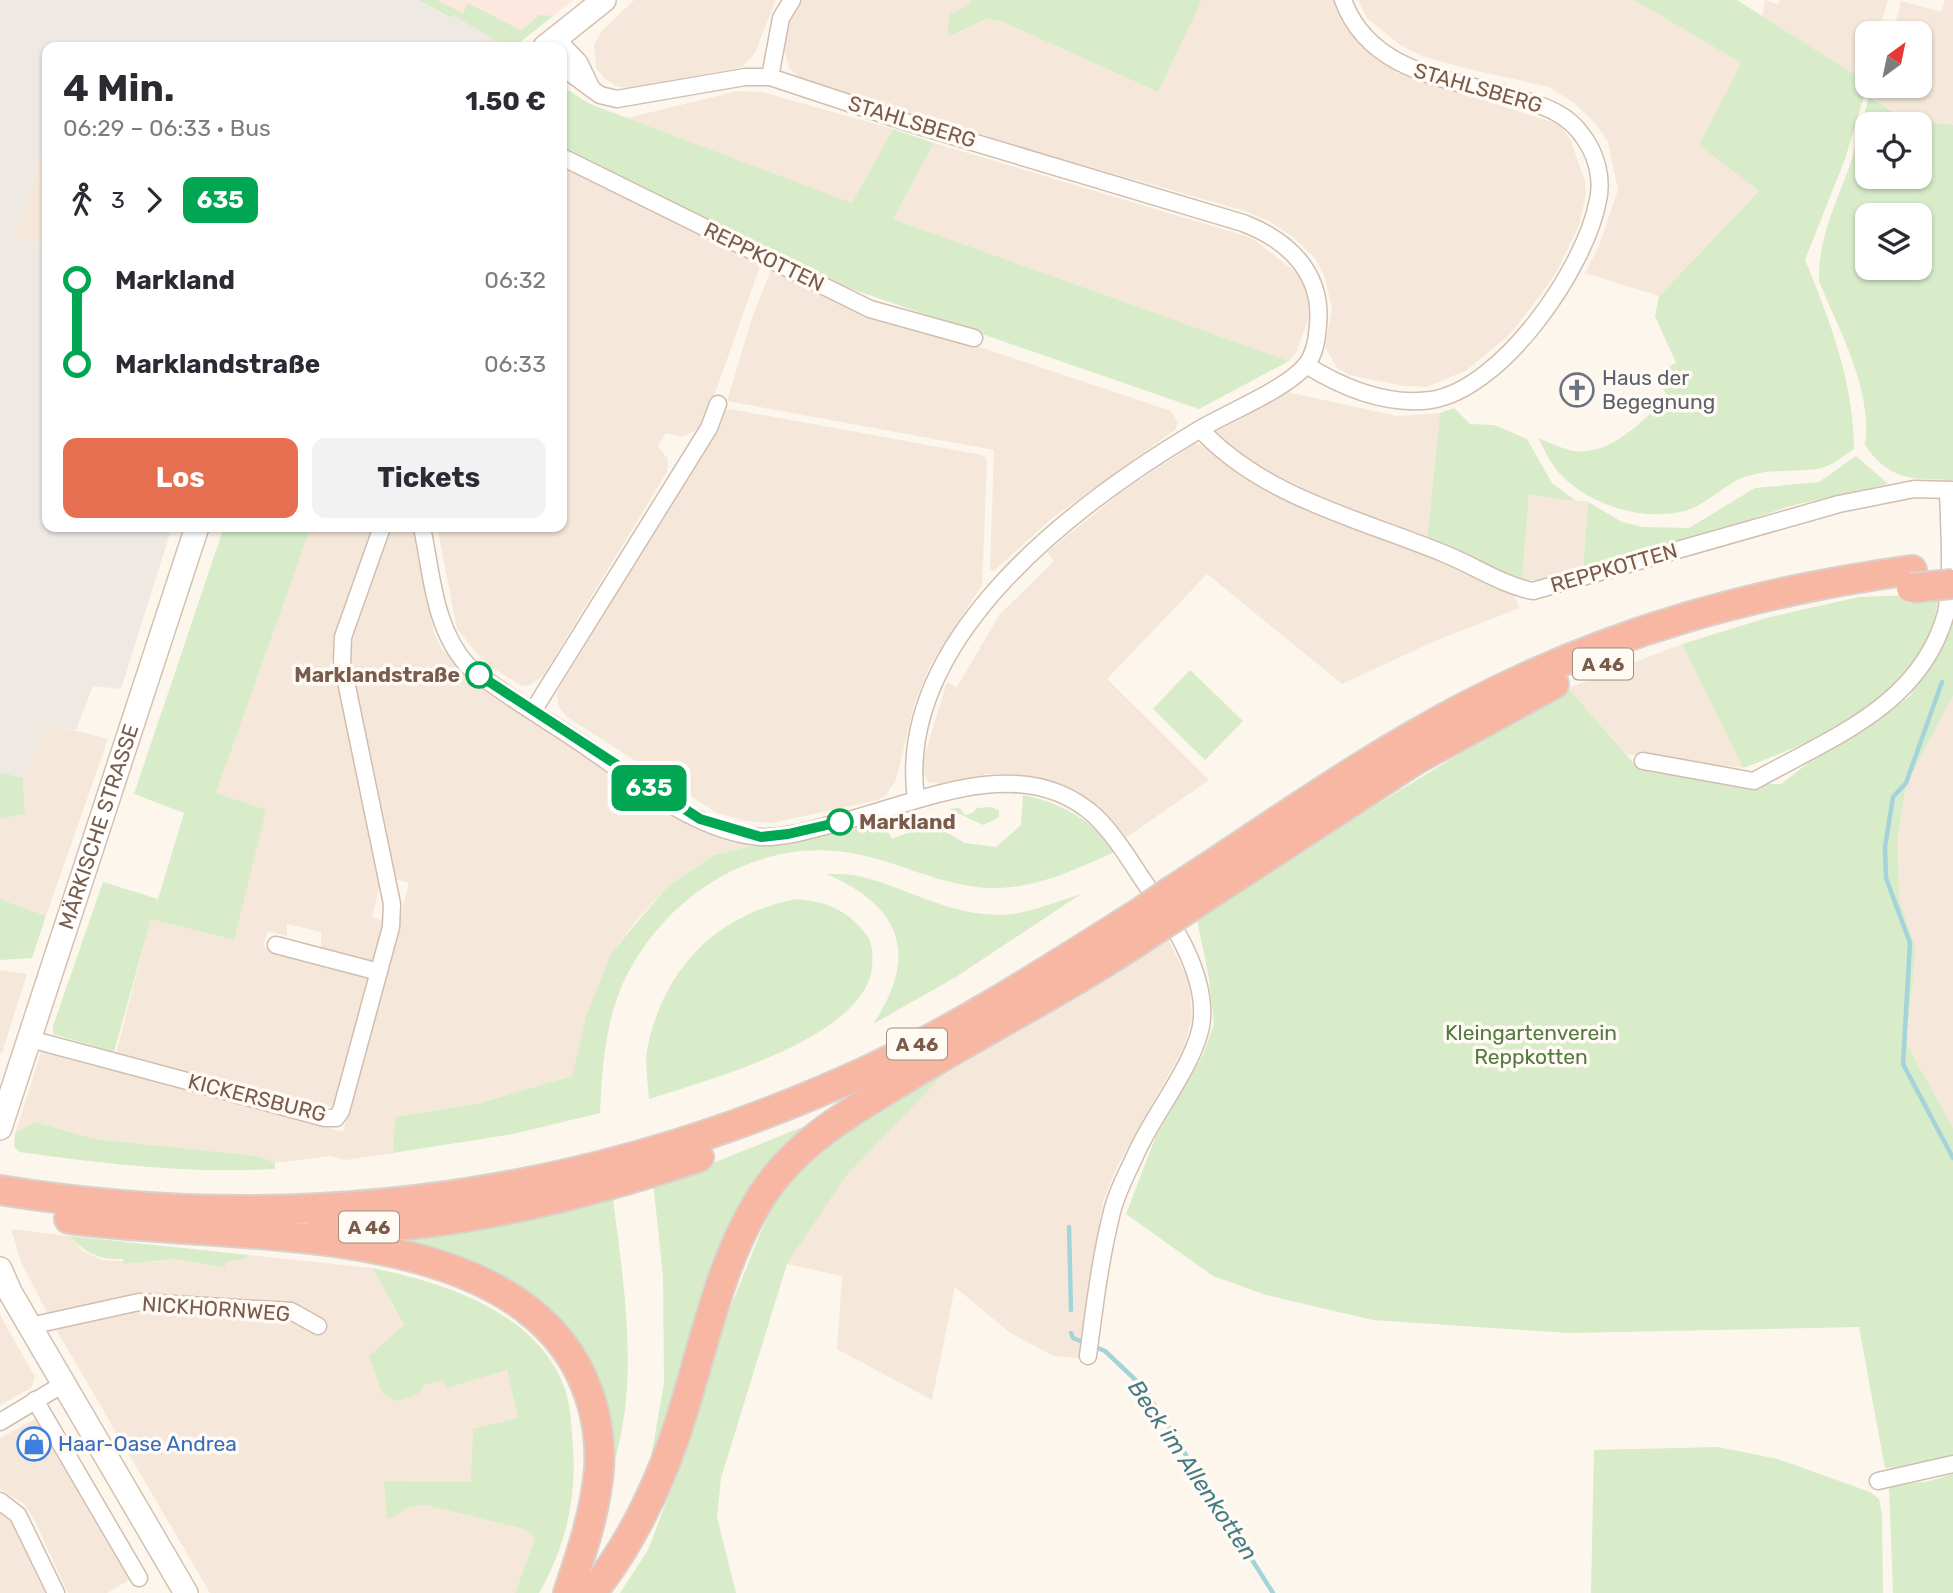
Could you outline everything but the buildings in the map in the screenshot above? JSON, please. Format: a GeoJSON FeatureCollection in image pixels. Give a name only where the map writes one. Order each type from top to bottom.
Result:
{"type":"FeatureCollection","features":[{"type":"Feature","properties":{"kind":"highway","name":"A 46"},"geometry":{"type":"LineString","coordinates":[[675,1155],[873,1067],[1150,919],[1415,760],[1551,685],[1640,649],[1742,617],[1911,579],[1953,566]]}},
{"type":"Feature","properties":{"kind":"highway","name":"A 46"},"geometry":{"type":"LineString","coordinates":[[1911,579],[1953,584]]}},
{"type":"Feature","properties":{"kind":"highway","name":"A 46"},"geometry":{"type":"LineString","coordinates":[[0,1209],[111,1225],[162,1227],[208,1222],[348,1229],[473,1214],[574,1183],[777,1128],[978,1035],[1103,966],[1150,919]]}},
{"type":"Feature","properties":{"kind":"highway"},"geometry":{"type":"LineString","coordinates":[[592,1593],[610,1570],[648,1505],[684,1408],[710,1316],[742,1231],[760,1199],[782,1169],[824,1130],[978,1035]]}},
{"type":"Feature","properties":{"kind":"highway","name":"A 46"},"geometry":{"type":"LineString","coordinates":[[0,1190],[154,1209],[270,1212],[461,1196],[574,1183]]}},
{"type":"Feature","properties":{"kind":"highway"},"geometry":{"type":"LineString","coordinates":[[162,1227],[336,1244],[421,1258],[470,1275],[510,1295],[540,1319],[572,1355],[587,1387],[598,1427],[599,1466],[591,1522],[568,1593]]}},
{"type":"Feature","properties":{"kind":"main road"},"geometry":{"type":"LineString","coordinates":[[552,42],[604,0]]}},
{"type":"Feature","properties":{"kind":"main road","name":"MÄRKISCHE STRASSE"},"geometry":{"type":"LineString","coordinates":[[0,1128],[195,532]]}},
{"type":"Feature","properties":{"kind":"main road"},"geometry":{"type":"LineString","coordinates":[[0,1269],[30,1326],[186,1593]]}},
{"type":"Feature","properties":{"kind":"street"},"geometry":{"type":"LineString","coordinates":[[770,77],[781,18],[792,0]]}},
{"type":"Feature","properties":{"kind":"street","name":"STAHLSBERG"},"geometry":{"type":"LineString","coordinates":[[567,71],[600,94],[617,99],[745,77],[770,77],[909,123],[1213,212],[1263,230],[1297,256],[1306,267],[1318,299],[1318,333],[1314,351],[1306,365],[1340,384],[1396,401],[1433,400],[1464,389],[1481,377],[1522,337],[1560,287],[1581,250],[1599,199],[1600,180],[1595,156],[1582,135],[1566,118],[1536,104],[1428,75],[1397,62],[1369,41],[1351,19],[1343,0]]}},
{"type":"Feature","properties":{"kind":"street"},"geometry":{"type":"LineString","coordinates":[[567,54],[579,62],[591,88]]}},
{"type":"Feature","properties":{"kind":"street","name":"REPPKOTTEN"},"geometry":{"type":"LineString","coordinates":[[567,159],[870,309],[974,338]]}},
{"type":"Feature","properties":{"kind":"street"},"geometry":{"type":"LineString","coordinates":[[916,799],[912,766],[917,734],[943,663],[986,598],[1050,534],[1200,429],[1290,379],[1306,365]]}},
{"type":"Feature","properties":{"kind":"street"},"geometry":{"type":"LineString","coordinates":[[533,711],[709,428],[719,404]]}},
{"type":"Feature","properties":{"kind":"street","name":"REPPKOTTEN"},"geometry":{"type":"LineString","coordinates":[[1200,429],[1221,452],[1273,485],[1467,563],[1514,587],[1533,591],[1799,514],[1893,492],[1950,490]]}},
{"type":"Feature","properties":{"kind":"street"},"geometry":{"type":"LineString","coordinates":[[1643,761],[1754,781],[1883,708],[1913,681],[1935,644],[1947,612],[1950,588],[1950,490]]}},
{"type":"Feature","properties":{"kind":"street","name":"KICKERSBURG"},"geometry":{"type":"LineString","coordinates":[[30,1039],[325,1118],[336,1118],[341,1111],[391,927],[392,904],[342,662],[343,637],[380,532]]}},
{"type":"Feature","properties":{"kind":"street"},"geometry":{"type":"LineString","coordinates":[[423,532],[437,608],[455,652],[476,673],[677,807],[700,819],[761,837],[788,834],[849,820],[916,799],[1002,783],[1032,786],[1064,797],[1094,815],[1150,889],[1187,955],[1198,981],[1202,1018],[1192,1050],[1136,1152],[1111,1214],[1088,1352]]}},
{"type":"Feature","properties":{"kind":"street"},"geometry":{"type":"LineString","coordinates":[[276,945],[379,972]]}},
{"type":"Feature","properties":{"kind":"street","name":"NICKHORNWEG"},"geometry":{"type":"LineString","coordinates":[[30,1326],[139,1301],[291,1311],[318,1326]]}},
{"type":"Feature","properties":{"kind":"street"},"geometry":{"type":"LineString","coordinates":[[0,1422],[65,1382]]}},
{"type":"Feature","properties":{"kind":"street"},"geometry":{"type":"LineString","coordinates":[[34,1400],[139,1578]]}},
{"type":"Feature","properties":{"kind":"street"},"geometry":{"type":"LineString","coordinates":[[1878,1481],[1953,1464]]}},
{"type":"Feature","properties":{"kind":"street"},"geometry":{"type":"LineString","coordinates":[[0,1501],[18,1515],[56,1593]]}},
{"type":"Feature","properties":{"kind":"shaded area"},"geometry":{"type":"Polygon","coordinates":[[[0,0],[417,0],[450,18],[453,15],[498,42],[42,42],[42,154],[14,236],[42,244],[42,532],[170,532],[121,689],[93,686],[76,730],[47,723],[23,778],[0,772],[0,0]]]}},
{"type":"Feature","properties":{"kind":"shaded area"},"geometry":{"type":"Polygon","coordinates":[[[418,0],[573,0],[520,42],[498,42],[453,15],[418,0]]]}},
{"type":"Feature","properties":{"kind":"shaded area"},"geometry":{"type":"Polygon","coordinates":[[[634,0],[776,0],[755,53],[742,67],[629,88],[618,87],[605,79],[596,68],[594,45],[602,31],[634,0]]]}},
{"type":"Feature","properties":{"kind":"shaded area"},"geometry":{"type":"Polygon","coordinates":[[[801,0],[971,0],[954,35],[986,19],[1003,22],[1158,92],[1202,0],[1333,0],[1338,13],[1361,46],[1398,73],[1559,124],[1570,139],[1585,181],[1586,195],[1579,225],[1557,271],[1540,296],[1510,334],[1467,370],[1427,387],[1403,386],[1349,375],[1337,368],[1325,347],[1332,309],[1325,277],[1315,258],[1293,237],[1269,221],[1242,210],[954,128],[803,81],[789,68],[783,43],[786,26],[801,0]]]}},
{"type":"Feature","properties":{"kind":"shaded area"},"geometry":{"type":"Polygon","coordinates":[[[1358,0],[1634,0],[1741,63],[1699,145],[1759,191],[1659,296],[1585,273],[1598,248],[1618,190],[1608,142],[1596,124],[1574,103],[1549,87],[1464,68],[1422,56],[1400,45],[1367,18],[1358,0]]]}},
{"type":"Feature","properties":{"kind":"shaded area"},"geometry":{"type":"Polygon","coordinates":[[[1765,0],[1778,4],[1780,0],[1888,0],[1882,21],[1855,21],[1855,75],[1762,16],[1765,0]]]}},
{"type":"Feature","properties":{"kind":"shaded area"},"geometry":{"type":"Polygon","coordinates":[[[1945,0],[1953,0],[1953,125],[1932,122],[1932,112],[1893,112],[1876,100],[1932,98],[1932,21],[1896,21],[1901,1],[1941,12],[1945,0]]]}},
{"type":"Feature","properties":{"kind":"shaded area"},"geometry":{"type":"Polygon","coordinates":[[[738,91],[762,92],[893,129],[852,204],[627,118],[738,91]]]}},
{"type":"Feature","properties":{"kind":"shaded area"},"geometry":{"type":"Polygon","coordinates":[[[934,143],[1252,238],[1298,274],[1307,292],[1309,316],[1297,351],[1289,361],[893,219],[934,143]]]}},
{"type":"Feature","properties":{"kind":"shaded area"},"geometry":{"type":"Polygon","coordinates":[[[42,154],[42,244],[14,236],[42,154]]]}},
{"type":"Feature","properties":{"kind":"shaded area"},"geometry":{"type":"Polygon","coordinates":[[[567,164],[762,261],[703,427],[682,437],[666,433],[658,446],[668,459],[667,472],[543,676],[530,685],[522,686],[486,664],[457,629],[438,532],[567,532],[567,164]]]}},
{"type":"Feature","properties":{"kind":"shaded area"},"geometry":{"type":"Polygon","coordinates":[[[772,267],[929,330],[1171,411],[1178,423],[1175,430],[1052,518],[994,571],[990,569],[994,450],[727,401],[752,318],[772,267]]]}},
{"type":"Feature","properties":{"kind":"shaded area"},"geometry":{"type":"Polygon","coordinates":[[[1287,392],[1397,416],[1440,413],[1427,542],[1259,472],[1214,432],[1287,392]]]}},
{"type":"Feature","properties":{"kind":"shaded area"},"geometry":{"type":"Polygon","coordinates":[[[730,409],[982,455],[987,461],[982,585],[931,664],[915,702],[896,780],[886,795],[878,800],[772,823],[746,821],[717,813],[567,717],[559,707],[557,693],[561,685],[706,448],[723,413],[730,409]]]}},
{"type":"Feature","properties":{"kind":"shaded area"},"geometry":{"type":"Polygon","coordinates":[[[1195,443],[1212,449],[1211,451],[1248,477],[1467,566],[1513,594],[1520,608],[1437,640],[1342,684],[1207,574],[1107,679],[1209,780],[1127,837],[1098,806],[1077,793],[1046,781],[1013,774],[987,774],[942,784],[928,782],[921,767],[947,682],[957,687],[1000,614],[1054,561],[1047,552],[1122,492],[1195,443]]]}},
{"type":"Feature","properties":{"kind":"shaded area"},"geometry":{"type":"Polygon","coordinates":[[[1529,495],[1588,502],[1583,570],[1545,580],[1522,580],[1529,495]]]}},
{"type":"Feature","properties":{"kind":"shaded area"},"geometry":{"type":"Polygon","coordinates":[[[309,532],[374,532],[329,668],[342,672],[382,877],[372,917],[386,922],[377,963],[321,952],[321,932],[287,924],[287,936],[268,931],[263,946],[373,975],[335,1108],[283,1095],[281,1099],[115,1057],[151,918],[233,940],[216,793],[309,532]]]}},
{"type":"Feature","properties":{"kind":"shaded area"},"geometry":{"type":"Polygon","coordinates":[[[386,532],[414,532],[434,633],[441,648],[469,678],[689,824],[706,833],[751,846],[714,855],[668,886],[636,921],[612,952],[572,1076],[480,1103],[395,1117],[393,1153],[346,1160],[330,1156],[275,1163],[259,1156],[95,1139],[34,1122],[15,1134],[41,1052],[105,1069],[107,1064],[270,1107],[279,1114],[343,1132],[409,883],[394,879],[348,647],[386,532]]]}},
{"type":"Feature","properties":{"kind":"shaded area"},"geometry":{"type":"Polygon","coordinates":[[[1682,644],[1743,768],[1626,754],[1568,688],[1682,644]]]}},
{"type":"Feature","properties":{"kind":"shaded area"},"geometry":{"type":"Polygon","coordinates":[[[1953,696],[1953,1128],[1906,1043],[1916,950],[1899,899],[1898,836],[1906,785],[1953,696]]]}},
{"type":"Feature","properties":{"kind":"shaded area"},"geometry":{"type":"Polygon","coordinates":[[[47,723],[108,739],[46,916],[0,899],[0,819],[25,814],[23,778],[47,723]]]}},
{"type":"Feature","properties":{"kind":"shaded area"},"geometry":{"type":"Polygon","coordinates":[[[1166,935],[1189,982],[1192,1017],[1184,1047],[1117,1167],[1103,1201],[1079,1358],[1053,1356],[1009,1332],[955,1287],[932,1400],[837,1349],[842,1276],[787,1264],[846,1176],[948,1070],[1166,935]]]}},
{"type":"Feature","properties":{"kind":"shaded area"},"geometry":{"type":"Polygon","coordinates":[[[0,970],[27,974],[2,1053],[0,1053],[0,970]]]}},
{"type":"Feature","properties":{"kind":"shaded area"},"geometry":{"type":"Polygon","coordinates":[[[11,1229],[69,1236],[83,1251],[102,1260],[151,1262],[176,1259],[225,1268],[226,1262],[245,1259],[249,1255],[372,1268],[404,1326],[373,1366],[382,1393],[418,1394],[424,1385],[443,1380],[447,1388],[507,1370],[518,1419],[471,1482],[384,1481],[400,1514],[406,1508],[425,1505],[527,1530],[535,1538],[515,1593],[210,1593],[54,1326],[21,1262],[11,1229]]]}},
{"type":"Feature","properties":{"kind":"shaded area"},"geometry":{"type":"Polygon","coordinates":[[[0,1315],[35,1377],[31,1388],[0,1405],[0,1315]]]}},
{"type":"Feature","properties":{"kind":"shaded area"},"geometry":{"type":"Polygon","coordinates":[[[35,1419],[129,1580],[107,1593],[68,1593],[33,1517],[23,1503],[0,1489],[0,1438],[35,1419]]]}},
{"type":"Feature","properties":{"kind":"shaded area"},"geometry":{"type":"Polygon","coordinates":[[[0,1512],[13,1524],[45,1593],[0,1593],[0,1512]]]}},
{"type":"Feature","properties":{"kind":"green space"},"geometry":{"type":"Polygon","coordinates":[[[418,0],[437,0],[463,13],[468,3],[521,30],[540,15],[553,16],[520,42],[498,42],[453,15],[451,18],[418,0]]]}},
{"type":"Feature","properties":{"kind":"green space"},"geometry":{"type":"Polygon","coordinates":[[[971,0],[1202,0],[1158,92],[1003,22],[986,19],[953,35],[947,32],[950,14],[966,7],[971,0]]]}},
{"type":"Feature","properties":{"kind":"green space"},"geometry":{"type":"Polygon","coordinates":[[[1634,0],[1737,0],[1855,75],[1855,98],[1863,98],[1859,112],[1855,112],[1855,126],[1845,159],[1805,260],[1845,376],[1854,449],[1822,468],[1748,476],[1688,510],[1654,514],[1620,509],[1587,495],[1573,485],[1551,462],[1538,438],[1569,450],[1598,449],[1611,444],[1635,427],[1667,397],[1657,373],[1676,363],[1655,316],[1659,296],[1759,191],[1699,145],[1741,63],[1634,0]]]}},
{"type":"Feature","properties":{"kind":"green space"},"geometry":{"type":"Polygon","coordinates":[[[567,89],[590,104],[852,203],[893,129],[934,143],[893,219],[1289,361],[1199,409],[820,278],[567,154],[567,89]]]}},
{"type":"Feature","properties":{"kind":"green space"},"geometry":{"type":"Polygon","coordinates":[[[1868,98],[1872,98],[1893,112],[1865,112],[1868,98]]]}},
{"type":"Feature","properties":{"kind":"green space"},"geometry":{"type":"Polygon","coordinates":[[[1932,122],[1953,125],[1953,480],[1903,476],[1883,466],[1865,445],[1864,403],[1859,382],[1819,281],[1821,250],[1855,147],[1855,189],[1932,189],[1932,122]]]}},
{"type":"Feature","properties":{"kind":"green space"},"geometry":{"type":"Polygon","coordinates":[[[1454,408],[1470,424],[1494,425],[1527,439],[1552,483],[1576,501],[1529,495],[1522,580],[1515,580],[1427,542],[1440,413],[1454,408]]]}},
{"type":"Feature","properties":{"kind":"green space"},"geometry":{"type":"Polygon","coordinates":[[[1856,456],[1888,484],[1790,506],[1682,543],[1583,570],[1588,502],[1622,522],[1642,527],[1689,528],[1755,488],[1819,482],[1856,456]]]}},
{"type":"Feature","properties":{"kind":"green space"},"geometry":{"type":"Polygon","coordinates":[[[222,532],[309,532],[216,793],[266,810],[234,940],[151,919],[114,1052],[53,1034],[53,1026],[103,882],[158,899],[184,813],[134,794],[222,532]]]}},
{"type":"Feature","properties":{"kind":"green space"},"geometry":{"type":"Polygon","coordinates":[[[1938,594],[1932,630],[1917,660],[1896,686],[1869,708],[1839,726],[1743,768],[1682,644],[1770,617],[1859,597],[1938,594]]]}},
{"type":"Feature","properties":{"kind":"green space","name":"Kleingartenverein Reppkotten"},"geometry":{"type":"Polygon","coordinates":[[[1953,607],[1953,696],[1906,785],[1898,836],[1899,899],[1916,950],[1906,1043],[1953,1128],[1953,1456],[1927,1465],[1885,1468],[1859,1327],[1568,1333],[1373,1320],[1266,1295],[1213,1276],[1126,1214],[1156,1136],[1203,1055],[1214,1024],[1209,978],[1197,920],[1223,898],[1568,688],[1637,767],[1741,783],[1781,784],[1820,754],[1863,732],[1910,696],[1938,649],[1953,607]]]}},
{"type":"Feature","properties":{"kind":"green space"},"geometry":{"type":"Polygon","coordinates":[[[1190,670],[1243,721],[1205,760],[1153,709],[1190,670]]]}},
{"type":"Feature","properties":{"kind":"green space"},"geometry":{"type":"Polygon","coordinates":[[[0,772],[23,778],[25,814],[0,819],[0,772]]]}},
{"type":"Feature","properties":{"kind":"green space"},"geometry":{"type":"Polygon","coordinates":[[[1023,795],[1050,802],[1075,814],[1097,831],[1115,852],[1041,881],[994,888],[956,883],[845,852],[810,850],[776,855],[744,866],[713,881],[686,901],[661,925],[640,953],[623,983],[612,1014],[603,1063],[600,1113],[513,1134],[393,1153],[395,1117],[480,1103],[572,1076],[587,1013],[612,952],[668,886],[714,855],[751,846],[796,842],[883,823],[892,839],[922,827],[935,826],[965,843],[996,847],[1021,825],[1023,795]]]}},
{"type":"Feature","properties":{"kind":"green space"},"geometry":{"type":"Polygon","coordinates":[[[991,807],[999,810],[999,817],[983,825],[949,809],[960,808],[965,815],[977,808],[991,807]]]}},
{"type":"Feature","properties":{"kind":"green space"},"geometry":{"type":"Polygon","coordinates":[[[826,874],[859,876],[957,909],[998,915],[1043,907],[1081,894],[956,977],[873,1024],[896,976],[898,955],[895,936],[886,918],[872,901],[826,874]]]}},
{"type":"Feature","properties":{"kind":"green space"},"geometry":{"type":"Polygon","coordinates":[[[0,899],[46,916],[32,958],[0,960],[0,899]]]}},
{"type":"Feature","properties":{"kind":"green space"},"geometry":{"type":"Polygon","coordinates":[[[796,899],[817,902],[836,909],[853,920],[868,937],[872,948],[872,968],[862,993],[842,1016],[813,1036],[779,1053],[743,1068],[649,1099],[646,1065],[648,1045],[667,991],[682,968],[699,948],[719,931],[742,917],[768,906],[796,899]]]}},
{"type":"Feature","properties":{"kind":"green space"},"geometry":{"type":"Polygon","coordinates":[[[948,1070],[846,1176],[787,1264],[721,1478],[717,1517],[736,1593],[620,1593],[648,1550],[682,1460],[728,1313],[769,1212],[799,1170],[854,1117],[948,1070]]]}},
{"type":"Feature","properties":{"kind":"green space"},"geometry":{"type":"Polygon","coordinates":[[[825,1118],[770,1172],[645,1492],[664,1383],[663,1276],[653,1182],[718,1161],[825,1118]]]}},
{"type":"Feature","properties":{"kind":"green space"},"geometry":{"type":"Polygon","coordinates":[[[34,1122],[95,1139],[259,1156],[275,1163],[275,1169],[147,1167],[19,1152],[14,1146],[15,1134],[34,1122]]]}},
{"type":"Feature","properties":{"kind":"green space"},"geometry":{"type":"Polygon","coordinates":[[[612,1191],[626,1314],[627,1389],[613,1469],[599,1515],[605,1476],[560,1326],[355,1238],[612,1191]]]}},
{"type":"Feature","properties":{"kind":"green space"},"geometry":{"type":"Polygon","coordinates":[[[69,1236],[249,1255],[245,1259],[226,1262],[225,1268],[176,1259],[124,1264],[123,1259],[94,1255],[69,1236]]]}},
{"type":"Feature","properties":{"kind":"green space"},"geometry":{"type":"Polygon","coordinates":[[[372,1268],[429,1282],[486,1306],[535,1341],[553,1365],[566,1392],[569,1406],[573,1487],[562,1542],[539,1593],[515,1593],[535,1538],[527,1530],[425,1505],[406,1508],[400,1514],[387,1519],[384,1481],[471,1482],[473,1429],[518,1418],[507,1370],[447,1388],[443,1380],[424,1385],[418,1394],[397,1401],[382,1393],[369,1356],[404,1325],[372,1268]]]}},
{"type":"Feature","properties":{"kind":"green space"},"geometry":{"type":"Polygon","coordinates":[[[1718,1447],[1778,1459],[1870,1492],[1879,1499],[1882,1514],[1883,1593],[1591,1593],[1594,1450],[1718,1447]]]}},
{"type":"Feature","properties":{"kind":"green space"},"geometry":{"type":"Polygon","coordinates":[[[1953,1474],[1953,1593],[1893,1593],[1889,1484],[1926,1482],[1953,1474]]]}},
{"type":"Feature","properties":{"kind":"waterway"},"geometry":{"type":"LineString","coordinates":[[1942,682],[1906,783],[1893,797],[1885,847],[1886,878],[1910,943],[1903,1064],[1953,1158]]}},
{"type":"Feature","properties":{"kind":"waterway","name":"Beck im Allenkotten"},"geometry":{"type":"LineString","coordinates":[[1069,1227],[1071,1310]]}},
{"type":"Feature","properties":{"kind":"waterway","name":"Beck im Allenkotten"},"geometry":{"type":"LineString","coordinates":[[1071,1333],[1073,1338],[1105,1351],[1143,1387],[1273,1593]]}},
{"type":"Feature","properties":{"kind":"bus line","name":"635"},"geometry":{"type":"LineString","coordinates":[[479,675],[677,807],[717,826],[761,837],[840,822]]}},
{"type":"Feature","properties":{"kind":"place","name":"Haus der Begegnung"},"geometry":{"type":"Point","coordinates":[1577,390]}},
{"type":"Feature","properties":{"kind":"place","name":"Marklandstraße"},"geometry":{"type":"Point","coordinates":[479,675]}},
{"type":"Feature","properties":{"kind":"place","name":"Markland"},"geometry":{"type":"Point","coordinates":[840,822]}},
{"type":"Feature","properties":{"kind":"place","name":"Haar-Oase Andrea"},"geometry":{"type":"Point","coordinates":[34,1444]}}]}
